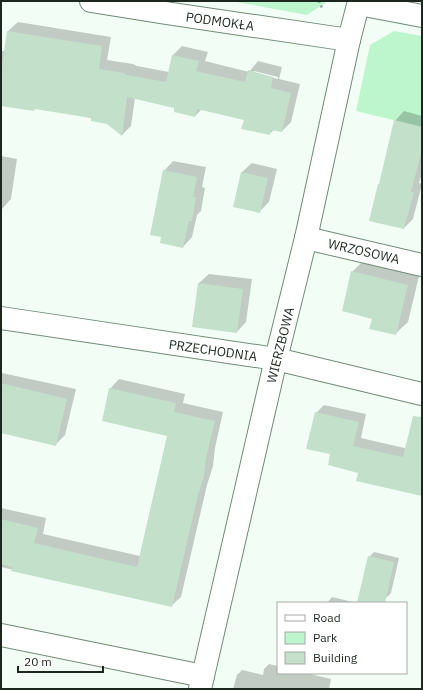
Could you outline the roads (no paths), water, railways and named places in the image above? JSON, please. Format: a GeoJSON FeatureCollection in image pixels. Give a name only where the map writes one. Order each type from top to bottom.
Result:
{"type":"FeatureCollection","features":[{"type":"Feature","properties":{"kind":"street","name":"PODMOKŁA"},"geometry":{"type":"LineString","coordinates":[[91,1],[173,15],[349,40]]}},
{"type":"Feature","properties":{"kind":"street","name":"WIERZBOWA"},"geometry":{"type":"LineString","coordinates":[[201,683],[276,359],[306,238],[349,40],[359,3]]}},
{"type":"Feature","properties":{"kind":"street"},"geometry":{"type":"LineString","coordinates":[[359,3],[422,16]]}},
{"type":"Feature","properties":{"kind":"street","name":"WRZOSOWA"},"geometry":{"type":"LineString","coordinates":[[306,238],[422,265]]}},
{"type":"Feature","properties":{"kind":"street","name":"PRZECHODNIA"},"geometry":{"type":"LineString","coordinates":[[1,318],[276,359],[422,394]]}},
{"type":"Feature","properties":{"kind":"street"},"geometry":{"type":"LineString","coordinates":[[1,635],[201,683]]}}]}
